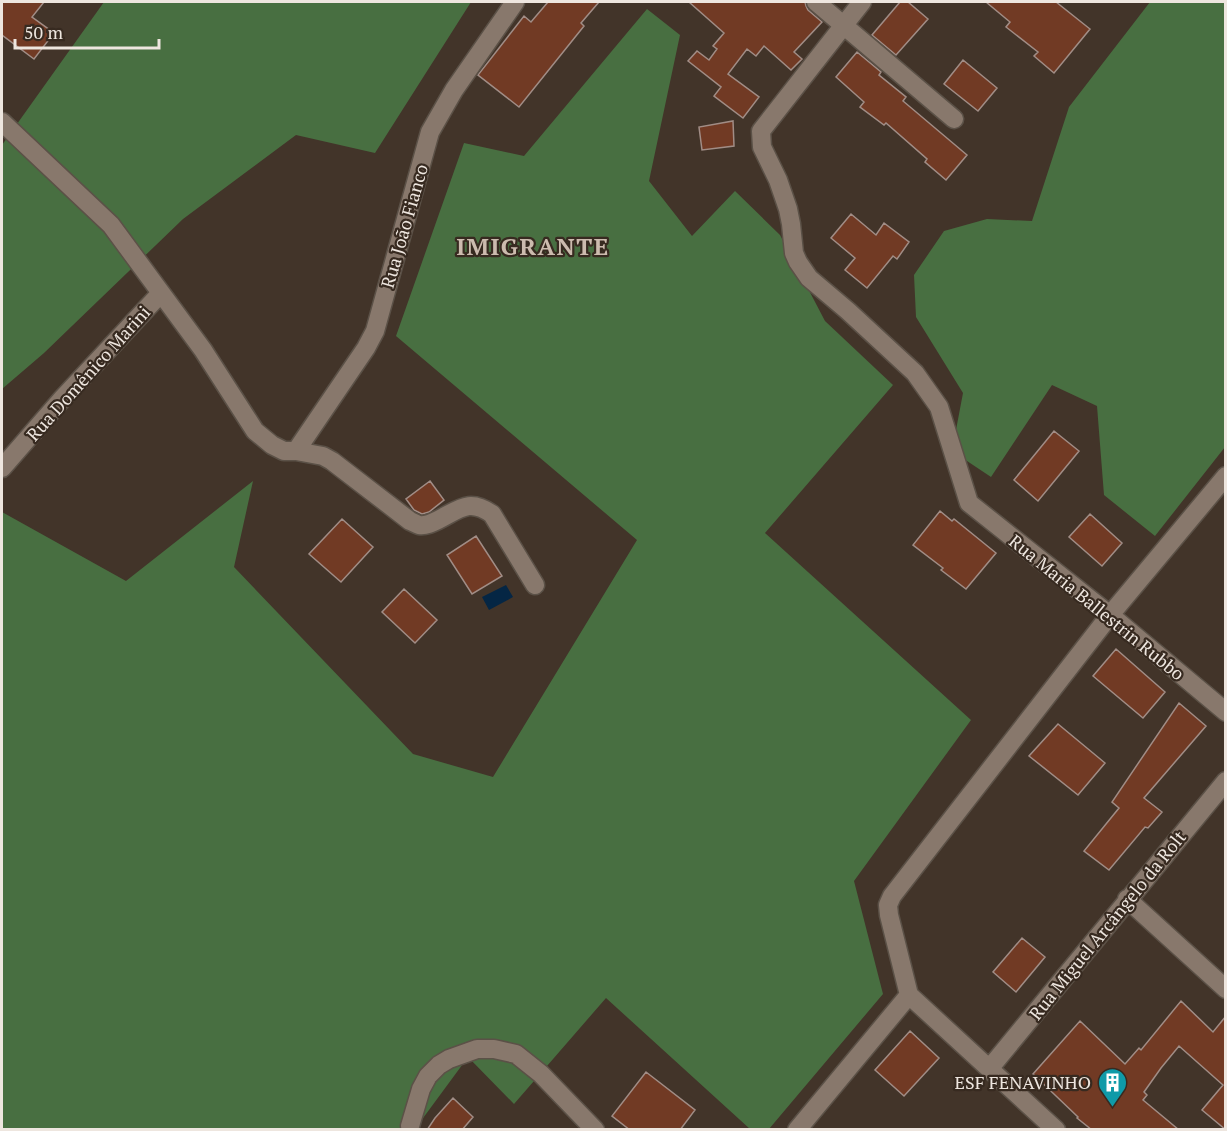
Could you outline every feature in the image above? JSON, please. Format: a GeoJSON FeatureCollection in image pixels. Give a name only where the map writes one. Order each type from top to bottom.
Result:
{"type":"FeatureCollection","features":[{"type":"Feature","properties":{"kind":"street","name":"Rua João Fianco"},"geometry":{"type":"LineString","coordinates":[[296,451],[366,348],[375,331],[430,132],[454,90],[515,2]]}},
{"type":"Feature","properties":{"kind":"street"},"geometry":{"type":"LineString","coordinates":[[816,2],[954,119]]}},
{"type":"Feature","properties":{"kind":"street"},"geometry":{"type":"LineString","coordinates":[[844,25],[862,2]]}},
{"type":"Feature","properties":{"kind":"street","name":"Rua Maria Ballestrin Rubbo"},"geometry":{"type":"LineString","coordinates":[[844,25],[761,131],[762,147],[778,180],[788,209],[794,253],[798,262],[809,278],[915,373],[939,407],[969,503],[1110,615],[1226,712]]}},
{"type":"Feature","properties":{"kind":"street"},"geometry":{"type":"LineString","coordinates":[[2,122],[111,225],[161,293]]}},
{"type":"Feature","properties":{"kind":"street","name":"Rua Domênico Marini"},"geometry":{"type":"LineString","coordinates":[[2,468],[62,399],[161,293],[203,350],[255,431],[272,445],[284,451],[323,456],[410,521],[419,525],[430,524],[468,505],[477,505],[492,514],[535,585]]}},
{"type":"Feature","properties":{"kind":"street"},"geometry":{"type":"LineString","coordinates":[[1056,1130],[909,995],[888,905],[892,896],[1110,615],[1226,476]]}},
{"type":"Feature","properties":{"kind":"street","name":"Rua Miguel Arcângelo da Rolt"},"geometry":{"type":"LineString","coordinates":[[989,1069],[1226,781]]}},
{"type":"Feature","properties":{"kind":"street"},"geometry":{"type":"LineString","coordinates":[[1128,899],[1226,989]]}},
{"type":"Feature","properties":{"kind":"street"},"geometry":{"type":"LineString","coordinates":[[796,1130],[909,995]]}},
{"type":"Feature","properties":{"kind":"street"},"geometry":{"type":"LineString","coordinates":[[410,1126],[421,1089],[428,1076],[439,1065],[477,1049],[494,1049],[516,1054],[541,1074],[595,1130]]}},
{"type":"Feature","properties":{"kind":"green space"},"geometry":{"type":"Polygon","coordinates":[[[104,2],[471,2],[375,153],[296,135],[183,219],[44,353],[2,389],[2,145],[104,2]]]}},
{"type":"Feature","properties":{"kind":"green space"},"geometry":{"type":"Polygon","coordinates":[[[1150,2],[1225,2],[1225,447],[1155,536],[1104,495],[1097,406],[1052,385],[991,477],[952,451],[963,393],[916,317],[914,275],[944,231],[987,219],[1032,221],[1069,107],[1150,2]]]}},
{"type":"Feature","properties":{"kind":"green space"},"geometry":{"type":"Polygon","coordinates":[[[647,9],[680,35],[649,181],[692,236],[735,191],[780,235],[825,321],[893,385],[765,533],[971,720],[854,881],[883,994],[769,1129],[750,1129],[606,998],[514,1104],[468,1057],[415,1129],[2,1129],[2,512],[126,581],[253,481],[234,567],[413,754],[493,777],[637,540],[396,336],[464,143],[524,156],[647,9]]]}},
{"type":"Feature","properties":{"kind":"water"},"geometry":{"type":"Polygon","coordinates":[[[506,585],[513,597],[489,610],[482,597],[506,585]]]}},
{"type":"Feature","properties":{"kind":"building"},"geometry":{"type":"Polygon","coordinates":[[[2,2],[44,2],[32,17],[54,33],[34,59],[2,35],[2,2]]]}},
{"type":"Feature","properties":{"kind":"building"},"geometry":{"type":"Polygon","coordinates":[[[548,2],[599,2],[581,23],[584,26],[519,107],[478,75],[524,16],[531,22],[548,2]]]}},
{"type":"Feature","properties":{"kind":"building"},"geometry":{"type":"Polygon","coordinates":[[[689,2],[805,2],[808,10],[822,22],[794,52],[802,59],[791,70],[764,46],[756,56],[747,49],[728,74],[759,97],[743,118],[714,96],[721,87],[688,61],[697,51],[709,60],[717,49],[713,46],[724,33],[689,2]]]}},
{"type":"Feature","properties":{"kind":"building"},"geometry":{"type":"Polygon","coordinates":[[[900,2],[908,2],[928,19],[896,55],[872,35],[900,2]]]}},
{"type":"Feature","properties":{"kind":"building"},"geometry":{"type":"Polygon","coordinates":[[[986,2],[1056,2],[1090,29],[1054,73],[1034,56],[1038,52],[1006,27],[1010,22],[986,2]]]}},
{"type":"Feature","properties":{"kind":"building"},"geometry":{"type":"Polygon","coordinates":[[[857,52],[881,72],[879,75],[906,97],[903,101],[967,155],[946,180],[925,162],[927,159],[886,123],[884,125],[860,107],[864,102],[836,77],[857,52]]]}},
{"type":"Feature","properties":{"kind":"building"},"geometry":{"type":"Polygon","coordinates":[[[963,60],[997,88],[978,111],[944,84],[963,60]]]}},
{"type":"Feature","properties":{"kind":"building"},"geometry":{"type":"Polygon","coordinates":[[[733,121],[734,146],[702,150],[699,127],[733,121]]]}},
{"type":"Feature","properties":{"kind":"building"},"geometry":{"type":"Polygon","coordinates":[[[851,214],[876,235],[884,223],[909,242],[897,259],[893,256],[867,288],[845,270],[855,258],[831,238],[851,214]]]}},
{"type":"Feature","properties":{"kind":"building"},"geometry":{"type":"Polygon","coordinates":[[[1054,431],[1079,451],[1038,501],[1014,480],[1054,431]]]}},
{"type":"Feature","properties":{"kind":"building"},"geometry":{"type":"Polygon","coordinates":[[[430,481],[444,500],[429,512],[422,514],[414,510],[406,499],[430,481]]]}},
{"type":"Feature","properties":{"kind":"building"},"geometry":{"type":"Polygon","coordinates":[[[940,511],[952,521],[954,519],[996,553],[966,589],[913,545],[940,511]]]}},
{"type":"Feature","properties":{"kind":"building"},"geometry":{"type":"Polygon","coordinates":[[[1090,514],[1122,543],[1102,566],[1069,537],[1090,514]]]}},
{"type":"Feature","properties":{"kind":"building"},"geometry":{"type":"Polygon","coordinates":[[[342,519],[373,547],[341,582],[309,554],[342,519]]]}},
{"type":"Feature","properties":{"kind":"building"},"geometry":{"type":"Polygon","coordinates":[[[476,536],[502,576],[472,594],[447,555],[476,536]]]}},
{"type":"Feature","properties":{"kind":"building"},"geometry":{"type":"Polygon","coordinates":[[[404,589],[437,620],[415,643],[382,612],[404,589]]]}},
{"type":"Feature","properties":{"kind":"building"},"geometry":{"type":"Polygon","coordinates":[[[1116,649],[1165,692],[1143,718],[1093,676],[1116,649]]]}},
{"type":"Feature","properties":{"kind":"building"},"geometry":{"type":"Polygon","coordinates":[[[1179,703],[1206,726],[1144,798],[1162,812],[1148,828],[1145,827],[1109,870],[1084,851],[1119,808],[1112,802],[1179,703]]]}},
{"type":"Feature","properties":{"kind":"building"},"geometry":{"type":"Polygon","coordinates":[[[1058,724],[1105,763],[1078,795],[1029,756],[1058,724]]]}},
{"type":"Feature","properties":{"kind":"building"},"geometry":{"type":"Polygon","coordinates":[[[1022,938],[1045,957],[1016,992],[993,972],[1022,938]]]}},
{"type":"Feature","properties":{"kind":"building"},"geometry":{"type":"Polygon","coordinates":[[[1181,1001],[1213,1032],[1226,1016],[1226,1130],[1202,1110],[1223,1085],[1179,1046],[1144,1092],[1147,1095],[1143,1100],[1179,1130],[1092,1130],[1033,1074],[1080,1021],[1125,1064],[1139,1048],[1141,1050],[1181,1001]]]}},
{"type":"Feature","properties":{"kind":"building"},"geometry":{"type":"Polygon","coordinates":[[[910,1031],[939,1058],[904,1096],[875,1070],[910,1031]]]}},
{"type":"Feature","properties":{"kind":"building"},"geometry":{"type":"Polygon","coordinates":[[[646,1072],[695,1110],[680,1130],[630,1130],[612,1116],[646,1072]]]}},
{"type":"Feature","properties":{"kind":"building"},"geometry":{"type":"Polygon","coordinates":[[[453,1098],[473,1117],[462,1130],[427,1130],[435,1118],[453,1098]]]}},
{"type":"Feature","properties":{"kind":"place","name":"ESF FENAVINHO"},"geometry":{"type":"Point","coordinates":[1112,1108]}},
{"type":"Feature","properties":{"kind":"district","name":"IMIGRANTE"},"geometry":{"type":"Point","coordinates":[533,246]}}]}
